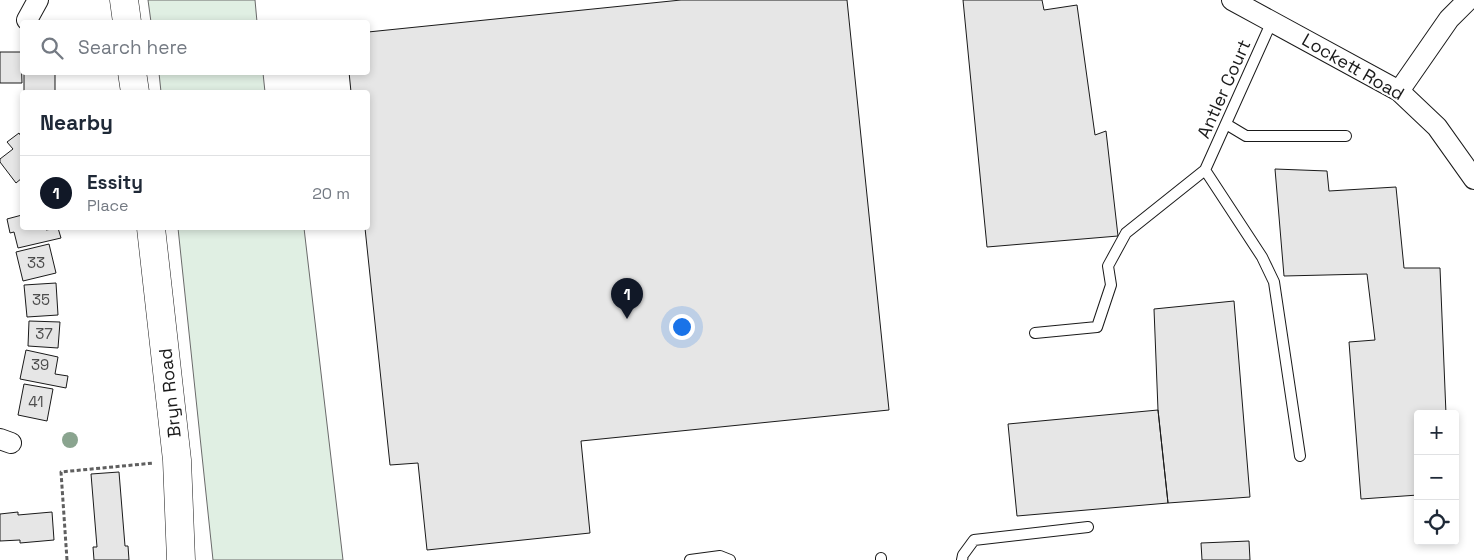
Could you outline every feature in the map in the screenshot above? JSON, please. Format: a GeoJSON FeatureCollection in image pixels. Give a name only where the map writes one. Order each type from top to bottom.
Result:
{"type":"FeatureCollection","features":[{"type":"Feature","properties":{"kind":"main road"},"geometry":{"type":"LineString","coordinates":[[124,0],[127,20]]}},
{"type":"Feature","properties":{"kind":"main road"},"geometry":{"type":"LineString","coordinates":[[132,75],[135,90]]}},
{"type":"Feature","properties":{"kind":"main road","name":"Bryn Road"},"geometry":{"type":"LineString","coordinates":[[151,230],[177,460],[181,560]]}},
{"type":"Feature","properties":{"kind":"street"},"geometry":{"type":"LineString","coordinates":[[27,20],[37,0]]}},
{"type":"Feature","properties":{"kind":"street","name":"Lockett Road"},"geometry":{"type":"LineString","coordinates":[[1232,0],[1399,91],[1438,127],[1474,179]]}},
{"type":"Feature","properties":{"kind":"street"},"geometry":{"type":"LineString","coordinates":[[1399,91],[1449,19],[1468,0]]}},
{"type":"Feature","properties":{"kind":"lane","name":"Antler Court"},"geometry":{"type":"LineString","coordinates":[[1035,333],[1097,327],[1111,284],[1108,266],[1126,233],[1205,170],[1272,21]]}},
{"type":"Feature","properties":{"kind":"lane"},"geometry":{"type":"LineString","coordinates":[[1226,124],[1246,136],[1346,136]]}},
{"type":"Feature","properties":{"kind":"lane"},"geometry":{"type":"LineString","coordinates":[[1205,170],[1262,258],[1274,282],[1300,456]]}},
{"type":"Feature","properties":{"kind":"lane"},"geometry":{"type":"LineString","coordinates":[[962,560],[963,554],[974,540],[1088,527]]}},
{"type":"Feature","properties":{"kind":"lane"},"geometry":{"type":"LineString","coordinates":[[690,560],[720,556],[730,560]]}},
{"type":"Feature","properties":{"kind":"path"},"geometry":{"type":"LineString","coordinates":[[67,560],[61,472],[177,460]]}},
{"type":"Feature","properties":{"kind":"green space"},"geometry":{"type":"Polygon","coordinates":[[[148,0],[255,0],[257,20],[151,20],[148,0]]]}},
{"type":"Feature","properties":{"kind":"green space"},"geometry":{"type":"Polygon","coordinates":[[[159,75],[263,75],[265,90],[161,90],[159,75]]]}},
{"type":"Feature","properties":{"kind":"green space"},"geometry":{"type":"Polygon","coordinates":[[[178,230],[304,230],[343,560],[213,560],[178,230]]]}},
{"type":"Feature","properties":{"kind":"building"},"geometry":{"type":"Polygon","coordinates":[[[681,0],[847,0],[889,410],[581,441],[590,533],[427,550],[418,463],[390,465],[365,230],[370,230],[370,90],[351,90],[349,75],[370,75],[370,32],[681,0]]]}},
{"type":"Feature","properties":{"kind":"building"},"geometry":{"type":"Polygon","coordinates":[[[963,0],[1042,0],[1044,10],[1077,5],[1095,135],[1106,131],[1118,236],[987,247],[963,0]]]}},
{"type":"Feature","properties":{"kind":"building"},"geometry":{"type":"Polygon","coordinates":[[[0,52],[20,52],[22,83],[0,83],[0,52]]]}},
{"type":"Feature","properties":{"kind":"building"},"geometry":{"type":"Polygon","coordinates":[[[24,75],[55,75],[55,90],[24,90],[24,75]]]}},
{"type":"Feature","properties":{"kind":"building"},"geometry":{"type":"Polygon","coordinates":[[[19,133],[20,180],[16,183],[0,162],[0,159],[13,149],[7,142],[19,133]]]}},
{"type":"Feature","properties":{"kind":"building"},"geometry":{"type":"Polygon","coordinates":[[[1275,169],[1327,171],[1329,191],[1396,187],[1404,268],[1440,268],[1446,410],[1414,410],[1414,495],[1361,499],[1349,342],[1375,340],[1367,274],[1284,276],[1275,169]]]}},
{"type":"Feature","properties":{"kind":"building"},"geometry":{"type":"Polygon","coordinates":[[[20,216],[20,230],[59,230],[61,238],[18,248],[14,232],[10,233],[7,219],[20,216]]]}},
{"type":"Feature","properties":{"kind":"building"},"geometry":{"type":"Polygon","coordinates":[[[49,244],[56,273],[23,281],[16,252],[49,244]]]}},
{"type":"Feature","properties":{"kind":"building"},"geometry":{"type":"Polygon","coordinates":[[[56,283],[58,315],[27,317],[24,285],[56,283]]]}},
{"type":"Feature","properties":{"kind":"building"},"geometry":{"type":"Polygon","coordinates":[[[1234,301],[1250,497],[1168,503],[1158,410],[1154,309],[1234,301]]]}},
{"type":"Feature","properties":{"kind":"building"},"geometry":{"type":"Polygon","coordinates":[[[29,321],[60,322],[58,348],[28,346],[29,321]]]}},
{"type":"Feature","properties":{"kind":"building"},"geometry":{"type":"Polygon","coordinates":[[[26,350],[58,357],[55,374],[68,376],[66,388],[20,379],[26,350]]]}},
{"type":"Feature","properties":{"kind":"building"},"geometry":{"type":"Polygon","coordinates":[[[24,384],[53,389],[47,421],[18,415],[24,384]]]}},
{"type":"Feature","properties":{"kind":"building"},"geometry":{"type":"Polygon","coordinates":[[[1158,410],[1168,503],[1017,516],[1008,424],[1158,410]]]}},
{"type":"Feature","properties":{"kind":"building"},"geometry":{"type":"Polygon","coordinates":[[[119,472],[125,546],[128,546],[129,560],[94,560],[93,547],[97,547],[91,474],[119,472]]]}},
{"type":"Feature","properties":{"kind":"building"},"geometry":{"type":"Polygon","coordinates":[[[18,512],[18,515],[52,512],[54,540],[20,543],[20,540],[0,541],[0,514],[18,512]]]}},
{"type":"Feature","properties":{"kind":"building"},"geometry":{"type":"Polygon","coordinates":[[[1249,541],[1250,560],[1202,560],[1201,543],[1249,541]]]}},
{"type":"Feature","properties":{"kind":"place","name":"Essity"},"geometry":{"type":"Point","coordinates":[627,319]}}]}
